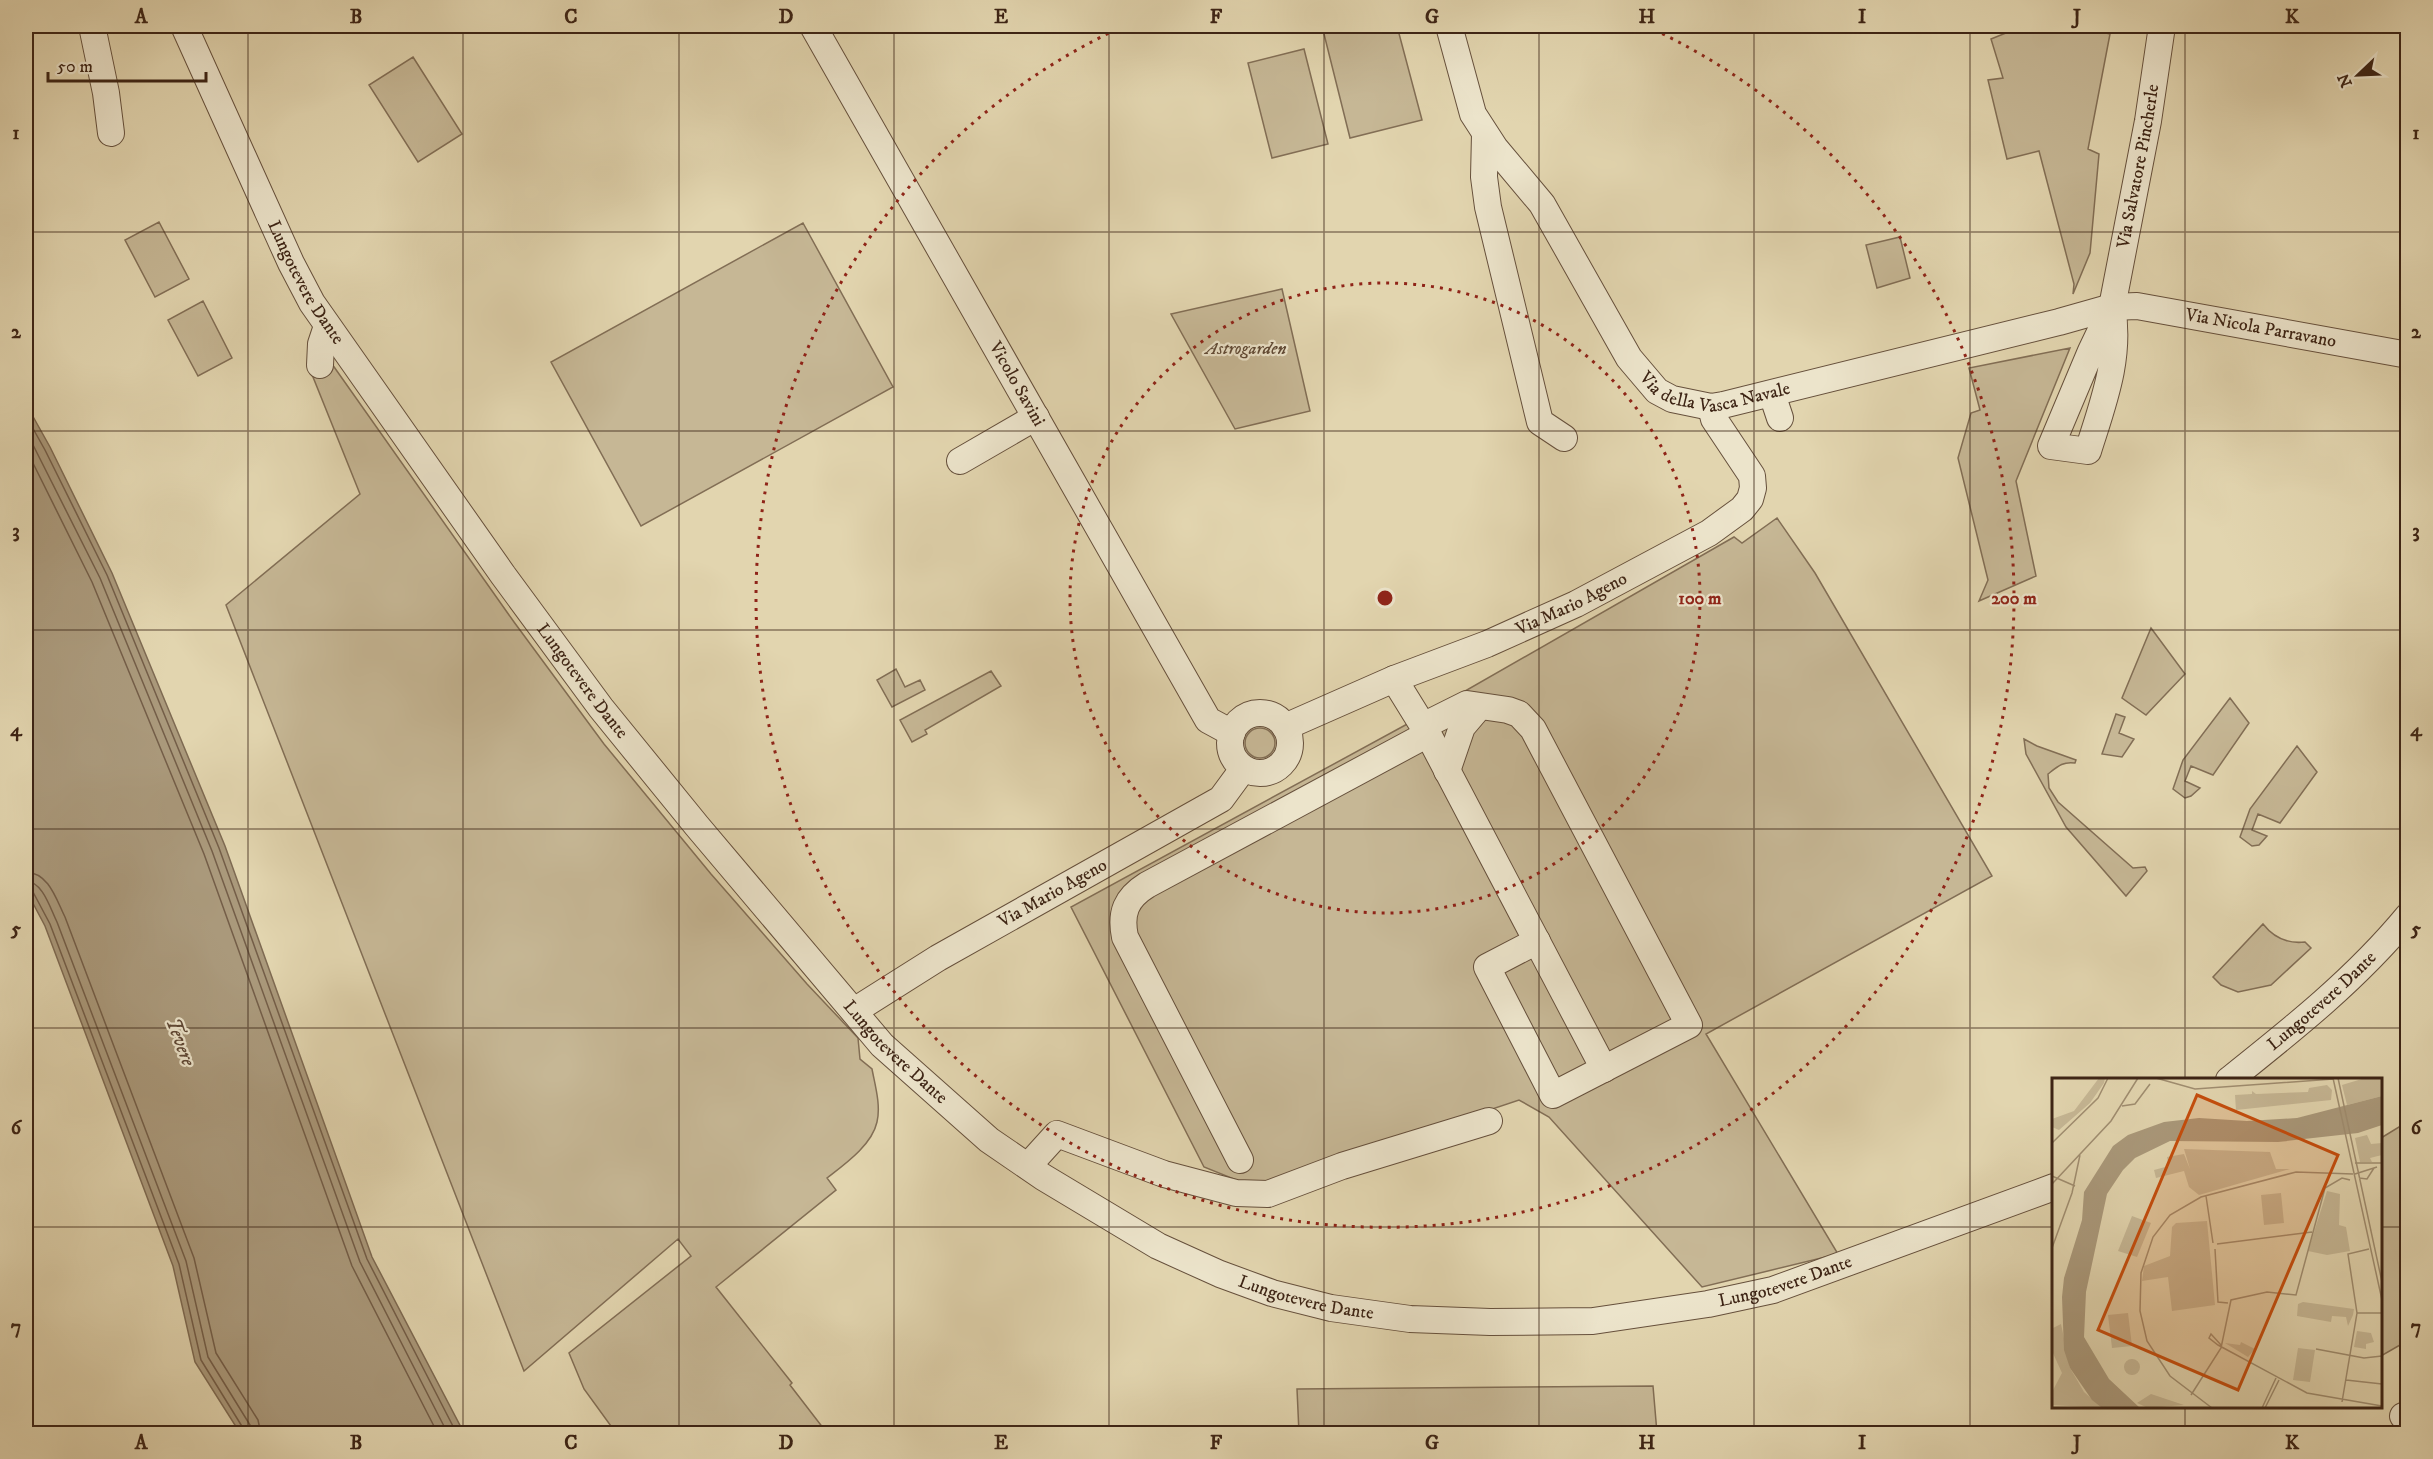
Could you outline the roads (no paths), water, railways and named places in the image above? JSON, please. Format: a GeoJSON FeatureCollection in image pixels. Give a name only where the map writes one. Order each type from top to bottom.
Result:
{"type":"FeatureCollection","features":[{"type":"Feature","properties":{"kind":"street"},"geometry":{"type":"LineString","coordinates":[[92,26],[106,93],[111,132]]}},
{"type":"Feature","properties":{"kind":"street","name":"Lungotevere Dante"},"geometry":{"type":"LineString","coordinates":[[184,26],[300,282],[327,326],[503,575],[601,708],[882,1046],[989,1140],[1028,1167],[1158,1246],[1220,1274],[1272,1293],[1331,1308],[1410,1319],[1490,1322],[1593,1321],[1708,1305],[1773,1290],[2052,1188]]}},
{"type":"Feature","properties":{"kind":"street","name":"Vicolo Savini"},"geometry":{"type":"LineString","coordinates":[[813,26],[1208,720],[1232,733]]}},
{"type":"Feature","properties":{"kind":"street","name":"Via della Vasca Navale"},"geometry":{"type":"LineString","coordinates":[[1449,26],[1473,114],[1485,134],[1542,204],[1619,343],[1657,391],[1672,399],[1711,407],[1772,394],[2112,307]]}},
{"type":"Feature","properties":{"kind":"street","name":"Via Salvatore Pincherle"},"geometry":{"type":"LineString","coordinates":[[2112,307],[2148,121],[2162,26]]}},
{"type":"Feature","properties":{"kind":"street"},"geometry":{"type":"LineString","coordinates":[[1485,134],[1484,177],[1488,207],[1540,422],[1564,438]]}},
{"type":"Feature","properties":{"kind":"street","name":"Via Nicola Parravano"},"geometry":{"type":"LineString","coordinates":[[2112,307],[2137,306],[2408,355]]}},
{"type":"Feature","properties":{"kind":"street"},"geometry":{"type":"LineString","coordinates":[[2112,307],[2116,330],[2115,351],[2110,380],[2088,451],[2051,447],[2091,351],[2112,307]]}},
{"type":"Feature","properties":{"kind":"street"},"geometry":{"type":"LineString","coordinates":[[320,365],[321,344],[327,326]]}},
{"type":"Feature","properties":{"kind":"street"},"geometry":{"type":"LineString","coordinates":[[1772,394],[1780,418]]}},
{"type":"Feature","properties":{"kind":"street","name":"Via Mario Ageno"},"geometry":{"type":"LineString","coordinates":[[1285,727],[1394,679],[1487,644],[1576,604],[1709,533],[1742,509],[1750,499],[1753,488],[1752,476],[1714,419],[1711,407]]}},
{"type":"Feature","properties":{"kind":"street"},"geometry":{"type":"LineString","coordinates":[[960,461],[1036,417]]}},
{"type":"Feature","properties":{"kind":"street"},"geometry":{"type":"LineString","coordinates":[[1394,679],[1426,730],[1604,1069]]}},
{"type":"Feature","properties":{"kind":"street"},"geometry":{"type":"LineString","coordinates":[[1240,1160],[1125,937],[1122,922],[1126,906],[1134,893],[1426,730],[1467,704],[1493,707],[1519,714],[1533,729],[1689,1025],[1553,1095],[1487,967],[1537,941]]}},
{"type":"Feature","properties":{"kind":"street"},"geometry":{"type":"LineString","coordinates":[[1447,771],[1462,727],[1479,707]]}},
{"type":"Feature","properties":{"kind":"street"},"geometry":{"type":"LineString","coordinates":[[1261,714],[1270,715],[1285,727],[1290,746],[1287,756],[1273,770],[1263,773],[1252,772],[1236,762],[1231,753],[1232,733],[1243,718],[1261,714]]}},
{"type":"Feature","properties":{"kind":"street","name":"Via Mario Ageno"},"geometry":{"type":"LineString","coordinates":[[854,1011],[938,958],[1221,798],[1243,768]]}},
{"type":"Feature","properties":{"kind":"street"},"geometry":{"type":"LineString","coordinates":[[1171,826],[1191,862]]}},
{"type":"Feature","properties":{"kind":"street","name":"Lungotevere Dante"},"geometry":{"type":"LineString","coordinates":[[2231,1078],[2345,983],[2408,916]]}},
{"type":"Feature","properties":{"kind":"street"},"geometry":{"type":"LineString","coordinates":[[1028,1167],[1057,1134],[1164,1174],[1236,1193],[1268,1194],[1342,1166],[1489,1121]]}},
{"type":"Feature","properties":{"kind":"water","name":"Tevere"},"geometry":{"type":"Polygon","coordinates":[[[26,404],[50,447],[112,573],[225,846],[372,1257],[464,1433],[240,1433],[195,1362],[173,1266],[45,926],[26,890],[26,404]]]}},
{"type":"Feature","properties":{"kind":"park label","name":"Astrogarden"},"geometry":{"type":"Point","coordinates":[1246,349]}}]}
